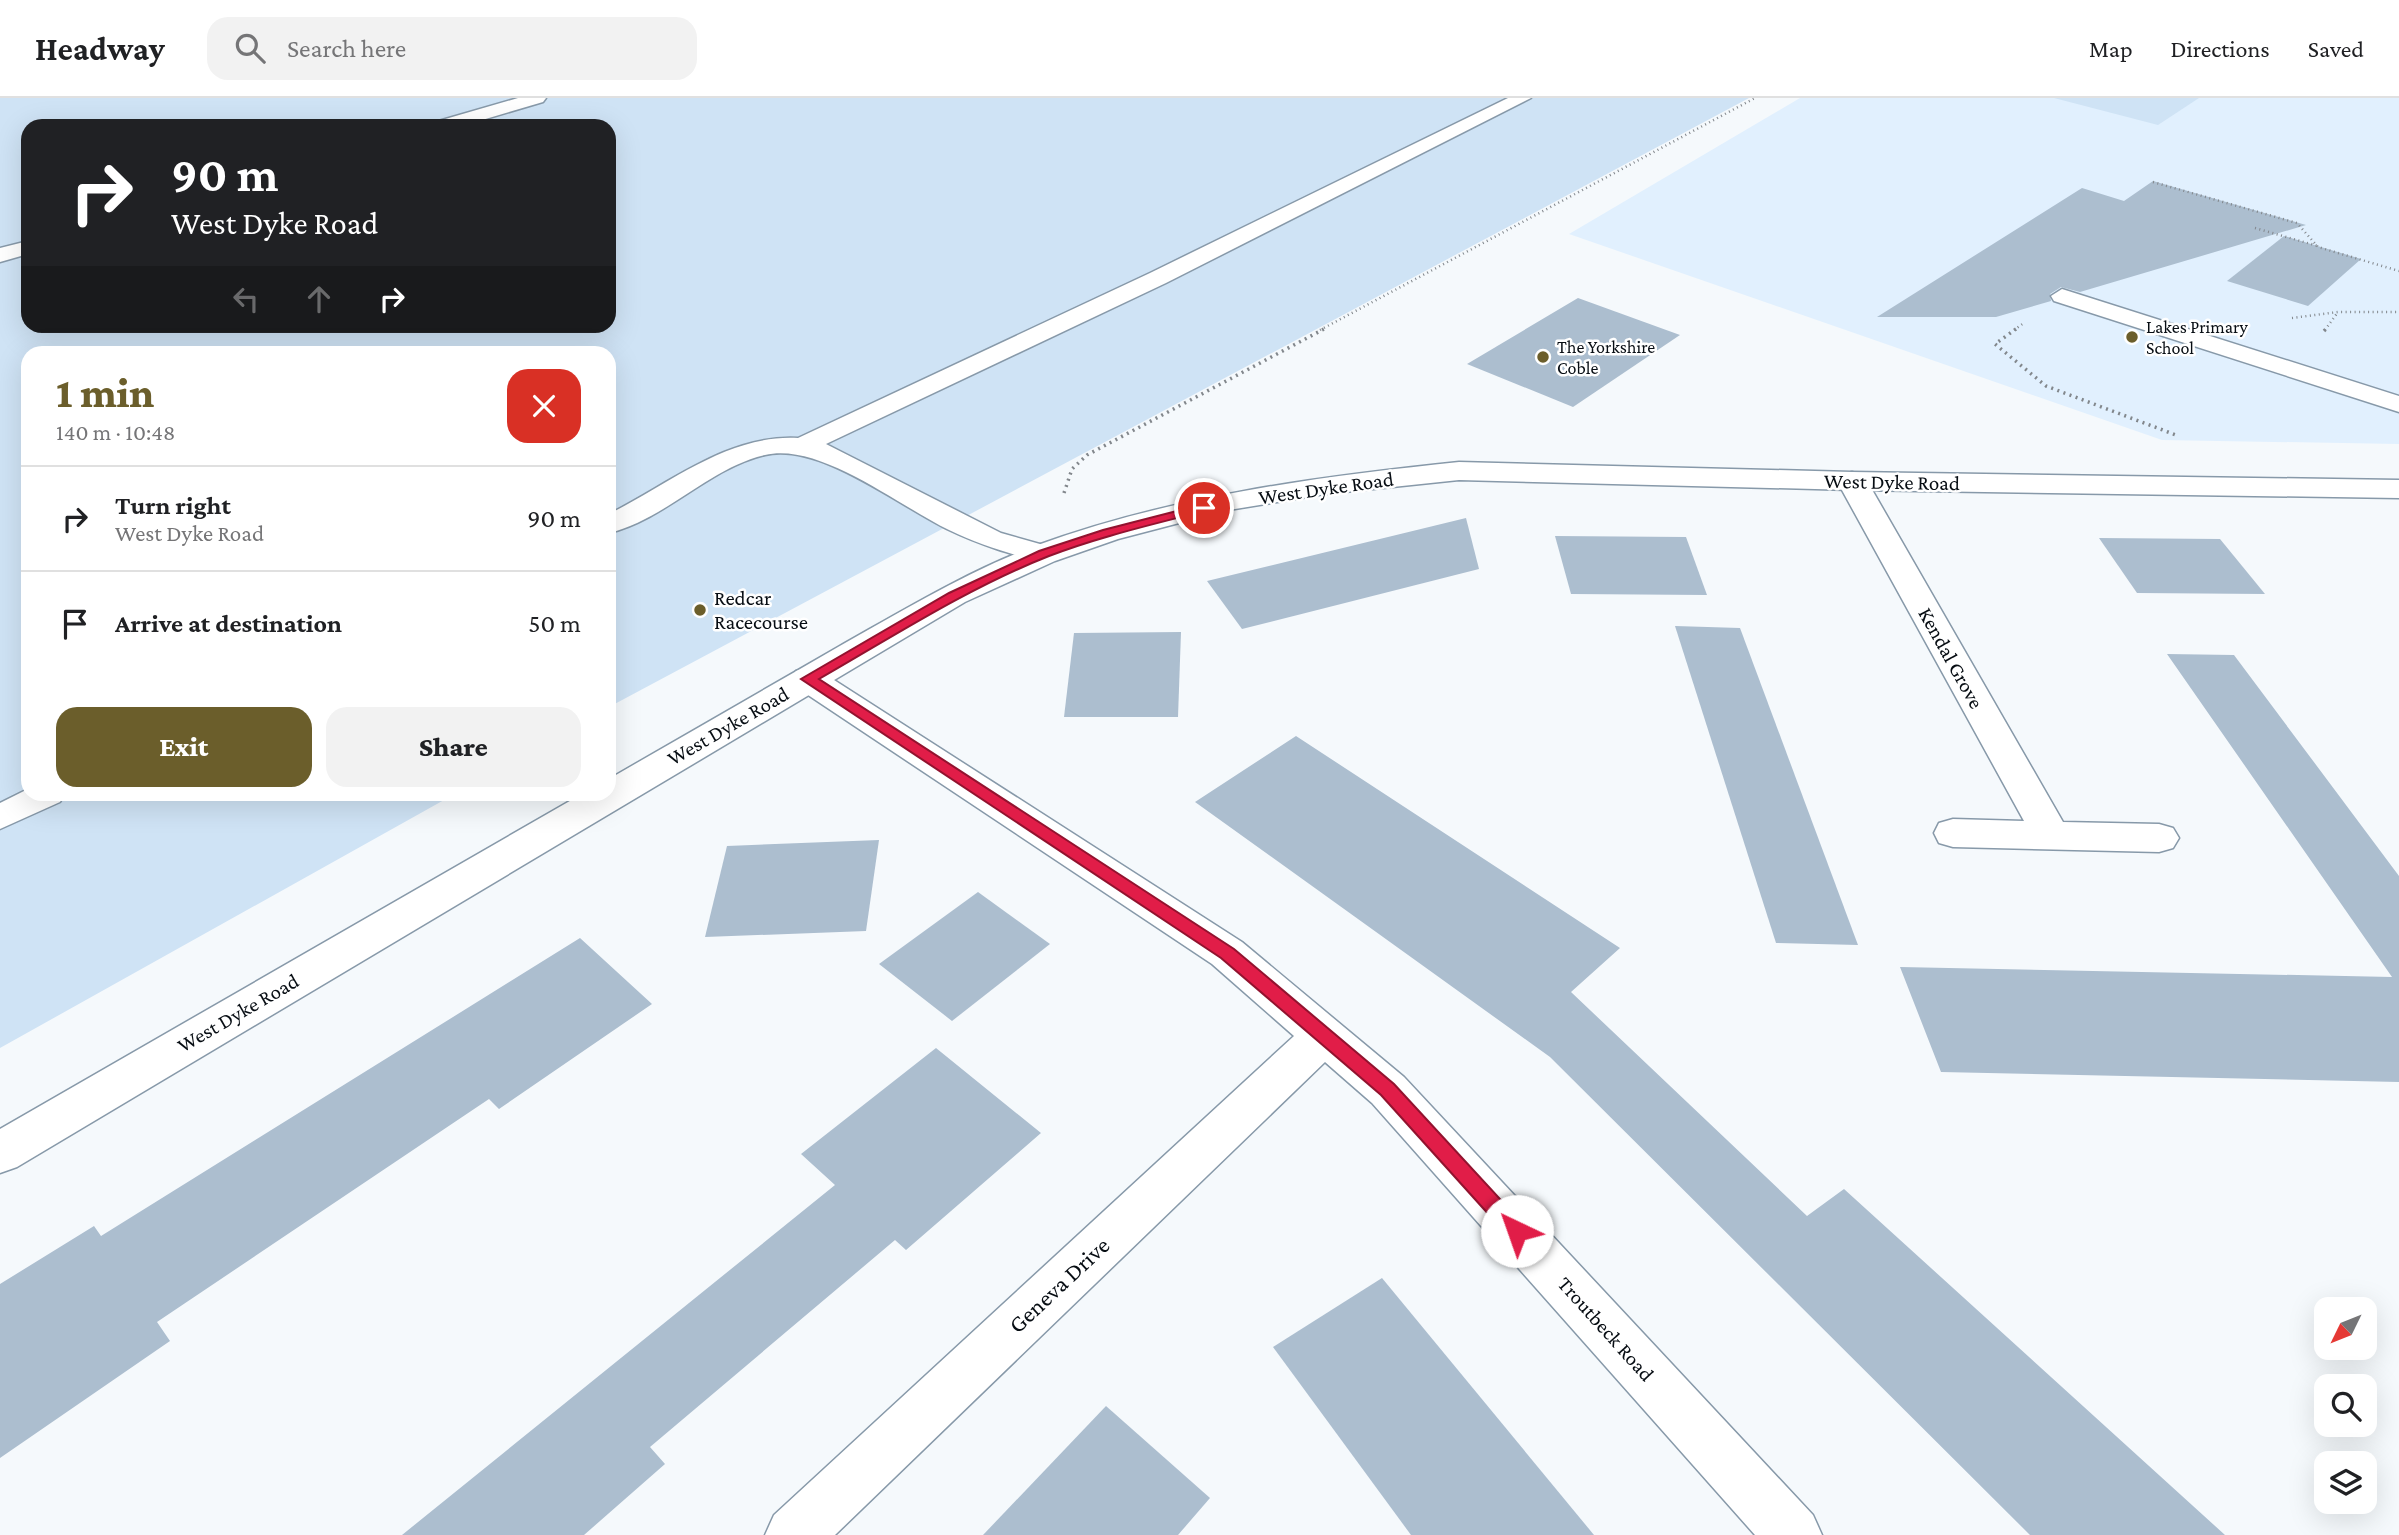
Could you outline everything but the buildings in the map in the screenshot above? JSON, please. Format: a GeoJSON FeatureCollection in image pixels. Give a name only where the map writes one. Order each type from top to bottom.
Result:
{"type":"FeatureCollection","features":[{"type":"Feature","properties":{"kind":"street","name":"West Dyke Road"},"geometry":{"type":"LineString","coordinates":[[616,792],[953,596],[1044,554],[1108,532],[1228,501],[1326,485],[1459,471],[1852,481],[2399,489]]}},
{"type":"Feature","properties":{"kind":"street","name":"Kendal Grove"},"geometry":{"type":"LineString","coordinates":[[1852,481],[2051,835]]}},
{"type":"Feature","properties":{"kind":"street","name":"Troutbeck Road"},"geometry":{"type":"LineString","coordinates":[[808,679],[1227,953],[1388,1090],[1793,1535]]}},
{"type":"Feature","properties":{"kind":"street","name":"West Dyke Road"},"geometry":{"type":"LineString","coordinates":[[0,1153],[600,801]]}},
{"type":"Feature","properties":{"kind":"street"},"geometry":{"type":"LineString","coordinates":[[1953,833],[2159,838]]}},
{"type":"Feature","properties":{"kind":"street","name":"Geneva Drive"},"geometry":{"type":"LineString","coordinates":[[794,1535],[1324,1035]]}},
{"type":"Feature","properties":{"kind":"lane"},"geometry":{"type":"LineString","coordinates":[[466,119],[537,98]]}},
{"type":"Feature","properties":{"kind":"lane"},"geometry":{"type":"LineString","coordinates":[[801,446],[1146,284],[1522,98]]}},
{"type":"Feature","properties":{"kind":"lane"},"geometry":{"type":"LineString","coordinates":[[0,255],[21,249]]}},
{"type":"Feature","properties":{"kind":"lane"},"geometry":{"type":"LineString","coordinates":[[2062,296],[2399,404]]}},
{"type":"Feature","properties":{"kind":"lane"},"geometry":{"type":"LineString","coordinates":[[616,521],[732,456],[755,447],[801,446],[836,457],[991,538],[1044,554]]}},
{"type":"Feature","properties":{"kind":"lane"},"geometry":{"type":"LineString","coordinates":[[0,817],[33,801]]}},
{"type":"Feature","properties":{"kind":"path"},"geometry":{"type":"LineString","coordinates":[[1044,554],[1072,469],[1087,455],[1755,98]]}},
{"type":"Feature","properties":{"kind":"path"},"geometry":{"type":"LineString","coordinates":[[2153,181],[2297,223],[2318,247]]}},
{"type":"Feature","properties":{"kind":"path"},"geometry":{"type":"LineString","coordinates":[[2255,228],[2399,271]]}},
{"type":"Feature","properties":{"kind":"path"},"geometry":{"type":"LineString","coordinates":[[2062,296],[1995,344],[2046,386],[2179,436]]}},
{"type":"Feature","properties":{"kind":"path"},"geometry":{"type":"LineString","coordinates":[[2295,370],[2270,321],[2338,312],[2399,312]]}},
{"type":"Feature","properties":{"kind":"shaded area","name":"Redcar Racecourse"},"geometry":{"type":"Polygon","coordinates":[[[0,98],[1749,98],[616,703],[616,346],[21,346],[21,801],[442,801],[0,1048],[0,98]]]}},
{"type":"Feature","properties":{"kind":"shaded area","name":"Lakes Primary School"},"geometry":{"type":"Polygon","coordinates":[[[1800,98],[2399,98],[2399,444],[2162,440],[1569,234],[1800,98]]]}},
{"type":"Feature","properties":{"kind":"shaded area"},"geometry":{"type":"Polygon","coordinates":[[[2054,98],[2199,98],[2158,125],[2054,98]]]}},
{"type":"Feature","properties":{"kind":"place","name":"Lakes Primary School"},"geometry":{"type":"Point","coordinates":[2132,337]}},
{"type":"Feature","properties":{"kind":"place","name":"The Yorkshire Coble"},"geometry":{"type":"Point","coordinates":[1543,357]}},
{"type":"Feature","properties":{"kind":"place","name":"Redcar Racecourse"},"geometry":{"type":"Point","coordinates":[700,610]}},
{"type":"Feature","properties":{"kind":"route"},"geometry":{"type":"LineString","coordinates":[[1204,508],[1108,532],[1044,554],[953,596],[808,679],[1227,953],[1388,1090],[1517,1231]]}}]}
